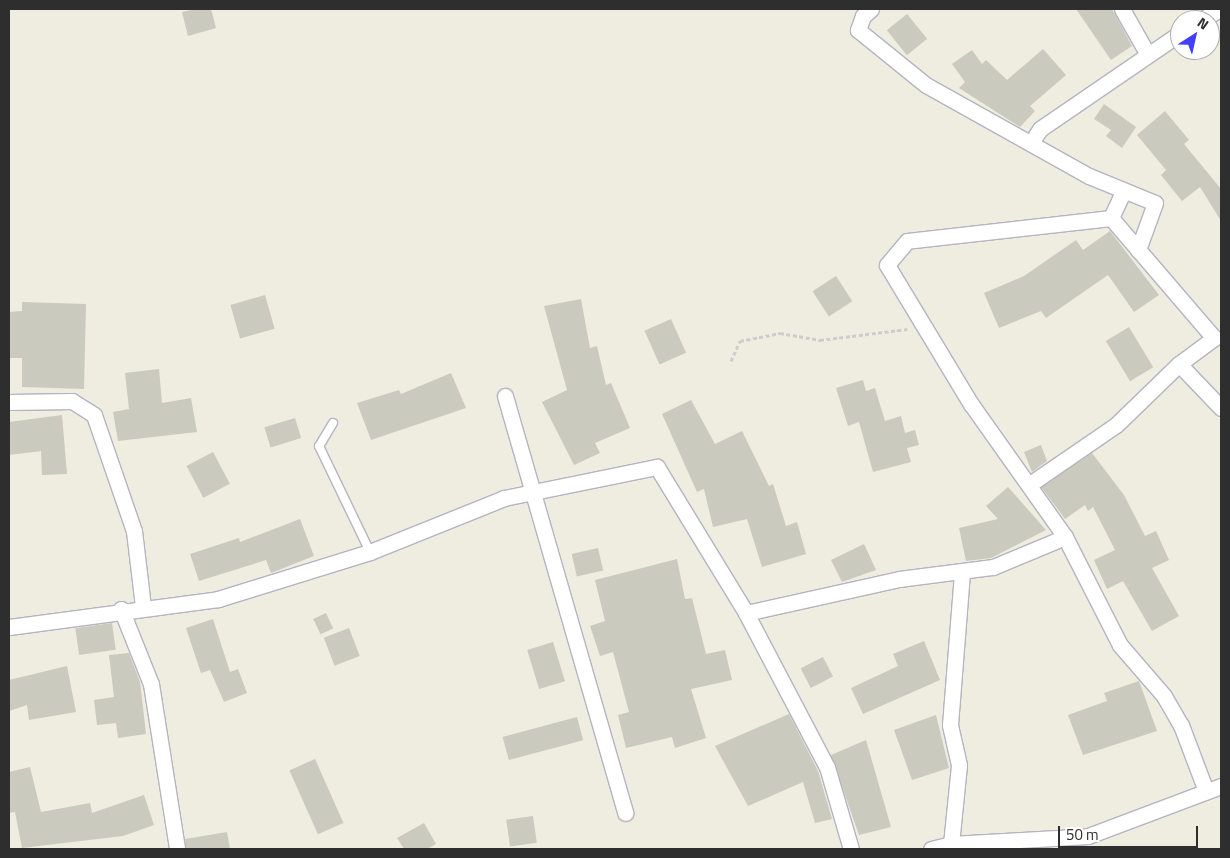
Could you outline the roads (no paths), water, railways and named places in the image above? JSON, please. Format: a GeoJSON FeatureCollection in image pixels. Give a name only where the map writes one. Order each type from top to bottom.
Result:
{"type":"FeatureCollection","features":[{"type":"Feature","properties":{"kind":"street"},"geometry":{"type":"LineString","coordinates":[[871,9],[863,16],[858,30],[926,85],[1123,192],[1156,203],[1138,250]]}},
{"type":"Feature","properties":{"kind":"street"},"geometry":{"type":"LineString","coordinates":[[1122,9],[1147,53]]}},
{"type":"Feature","properties":{"kind":"street"},"geometry":{"type":"LineString","coordinates":[[1032,141],[1040,128],[1170,39]]}},
{"type":"Feature","properties":{"kind":"street"},"geometry":{"type":"LineString","coordinates":[[1111,218],[1123,192]]}},
{"type":"Feature","properties":{"kind":"street"},"geometry":{"type":"LineString","coordinates":[[1030,484],[1116,425],[1179,364],[1218,336],[1111,218]]}},
{"type":"Feature","properties":{"kind":"street"},"geometry":{"type":"LineString","coordinates":[[1111,218],[907,241],[887,265],[923,327],[1065,537],[1120,645],[1164,696],[1181,725],[1206,791]]}},
{"type":"Feature","properties":{"kind":"street"},"geometry":{"type":"LineString","coordinates":[[1179,364],[1221,408]]}},
{"type":"Feature","properties":{"kind":"street"},"geometry":{"type":"LineString","coordinates":[[505,396],[624,813]]}},
{"type":"Feature","properties":{"kind":"street"},"geometry":{"type":"LineString","coordinates":[[9,402],[72,400],[94,415],[132,523],[143,606]]}},
{"type":"Feature","properties":{"kind":"street"},"geometry":{"type":"LineString","coordinates":[[9,627],[143,606],[218,599],[370,552],[421,529],[532,492],[657,467],[746,613],[827,767],[851,849]]}},
{"type":"Feature","properties":{"kind":"street"},"geometry":{"type":"LineString","coordinates":[[746,613],[899,579],[993,567],[1065,537]]}},
{"type":"Feature","properties":{"kind":"street"},"geometry":{"type":"LineString","coordinates":[[951,844],[959,765],[950,726],[962,571]]}},
{"type":"Feature","properties":{"kind":"street"},"geometry":{"type":"LineString","coordinates":[[121,609],[151,684],[177,849]]}},
{"type":"Feature","properties":{"kind":"street"},"geometry":{"type":"LineString","coordinates":[[930,849],[951,844],[1090,843],[1221,786]]}},
{"type":"Feature","properties":{"kind":"lane"},"geometry":{"type":"LineString","coordinates":[[333,423],[319,446],[370,552]]}}]}
